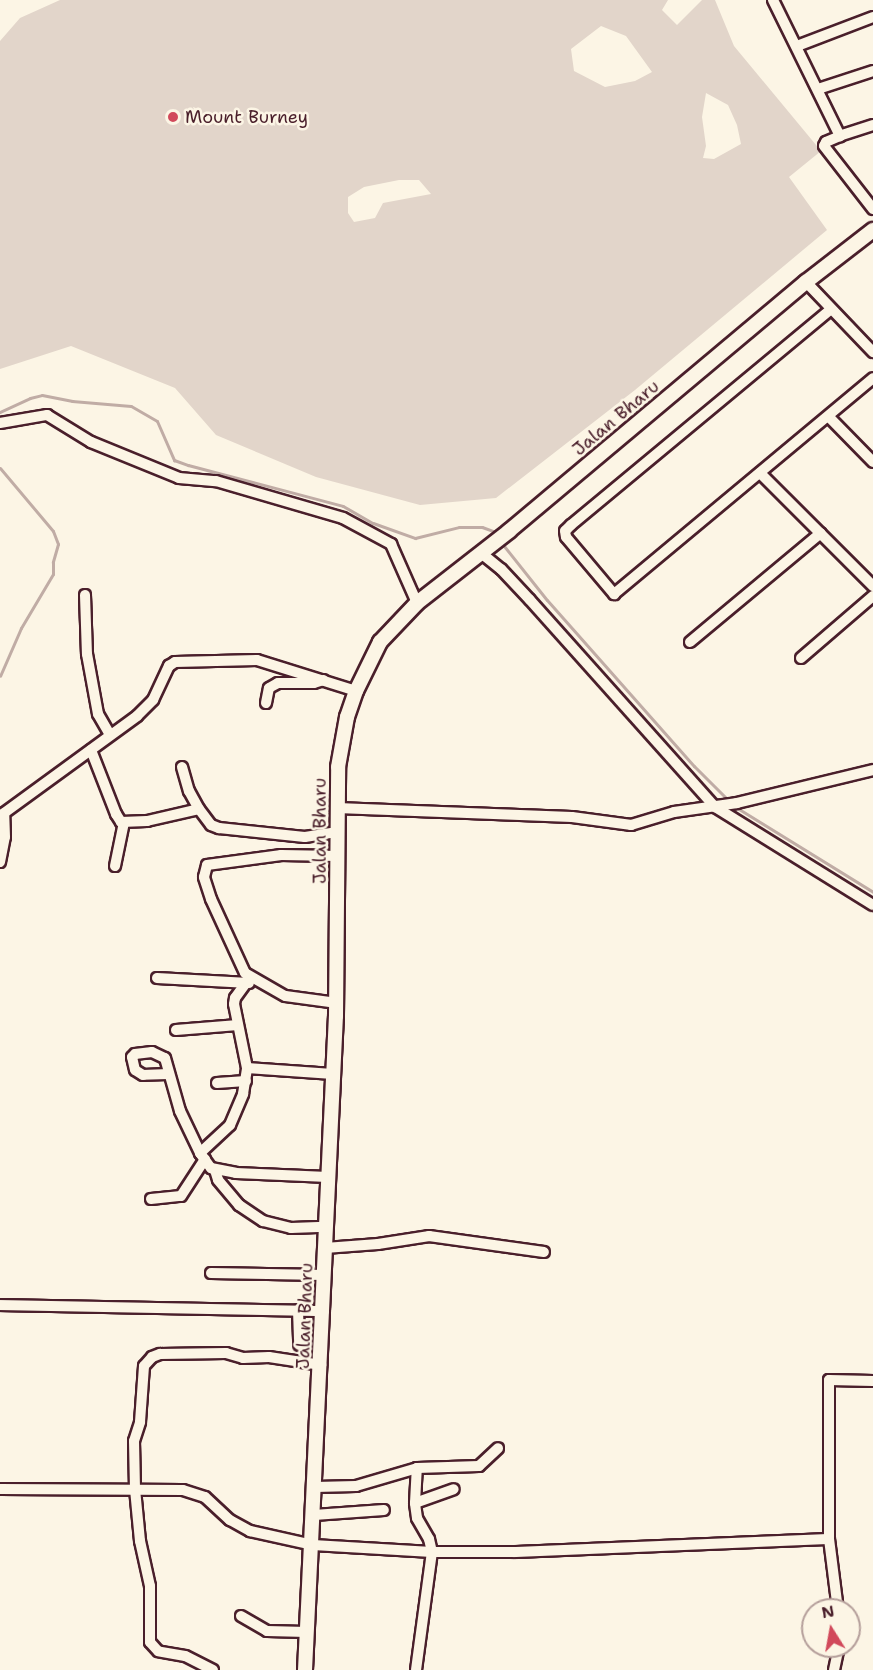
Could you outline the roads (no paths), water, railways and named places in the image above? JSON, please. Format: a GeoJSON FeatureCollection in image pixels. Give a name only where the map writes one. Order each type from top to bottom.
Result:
{"type":"FeatureCollection","features":[{"type":"Feature","properties":{"kind":"main road","name":"Jalan Bharu"},"geometry":{"type":"LineString","coordinates":[[305,1670],[313,1545],[324,1311],[325,1227],[337,1003],[337,808],[341,746],[356,691],[380,642],[417,603],[509,531],[806,282],[873,231]]}},
{"type":"Feature","properties":{"kind":"street"},"geometry":{"type":"LineString","coordinates":[[773,0],[840,135]]}},
{"type":"Feature","properties":{"kind":"street"},"geometry":{"type":"LineString","coordinates":[[797,46],[873,17]]}},
{"type":"Feature","properties":{"kind":"street"},"geometry":{"type":"LineString","coordinates":[[818,89],[873,71]]}},
{"type":"Feature","properties":{"kind":"street"},"geometry":{"type":"LineString","coordinates":[[873,125],[840,135],[826,142],[825,149],[873,209]]}},
{"type":"Feature","properties":{"kind":"street"},"geometry":{"type":"LineString","coordinates":[[806,282],[830,310],[873,352]]}},
{"type":"Feature","properties":{"kind":"street"},"geometry":{"type":"LineString","coordinates":[[830,310],[571,525],[565,531],[566,537],[614,594],[873,378]]}},
{"type":"Feature","properties":{"kind":"street"},"geometry":{"type":"LineString","coordinates":[[0,423],[47,415],[91,442],[170,474],[188,480],[216,481],[343,518],[391,544],[417,603]]}},
{"type":"Feature","properties":{"kind":"street"},"geometry":{"type":"LineString","coordinates":[[829,417],[873,462]]}},
{"type":"Feature","properties":{"kind":"street"},"geometry":{"type":"LineString","coordinates":[[760,473],[873,586]]}},
{"type":"Feature","properties":{"kind":"street"},"geometry":{"type":"LineString","coordinates":[[690,642],[821,533]]}},
{"type":"Feature","properties":{"kind":"street"},"geometry":{"type":"LineString","coordinates":[[486,549],[501,569],[721,806],[873,906]]}},
{"type":"Feature","properties":{"kind":"street"},"geometry":{"type":"LineString","coordinates":[[85,595],[87,654],[98,714],[110,735]]}},
{"type":"Feature","properties":{"kind":"street"},"geometry":{"type":"LineString","coordinates":[[801,658],[873,596]]}},
{"type":"Feature","properties":{"kind":"street"},"geometry":{"type":"LineString","coordinates":[[0,862],[5,837],[2,814],[149,705],[169,666],[175,662],[247,659],[356,691]]}},
{"type":"Feature","properties":{"kind":"street"},"geometry":{"type":"LineString","coordinates":[[266,703],[269,688],[278,683],[314,683],[324,680]]}},
{"type":"Feature","properties":{"kind":"street"},"geometry":{"type":"LineString","coordinates":[[91,750],[116,814],[124,822],[147,822],[199,809]]}},
{"type":"Feature","properties":{"kind":"street"},"geometry":{"type":"LineString","coordinates":[[182,767],[189,791],[199,809],[212,825],[219,828],[305,837],[338,832]]}},
{"type":"Feature","properties":{"kind":"street"},"geometry":{"type":"LineString","coordinates":[[337,808],[578,817],[631,825],[649,822],[675,812],[737,803],[873,770]]}},
{"type":"Feature","properties":{"kind":"street"},"geometry":{"type":"LineString","coordinates":[[115,866],[124,822]]}},
{"type":"Feature","properties":{"kind":"street"},"geometry":{"type":"LineString","coordinates":[[337,1003],[293,998],[258,981],[242,969],[206,887],[205,866],[281,855],[338,856]]}},
{"type":"Feature","properties":{"kind":"street"},"geometry":{"type":"LineString","coordinates":[[157,978],[245,984],[258,981]]}},
{"type":"Feature","properties":{"kind":"street"},"geometry":{"type":"LineString","coordinates":[[151,1199],[181,1196],[202,1156],[230,1125],[246,1081],[247,1068],[234,998],[245,984]]}},
{"type":"Feature","properties":{"kind":"street"},"geometry":{"type":"LineString","coordinates":[[176,1030],[238,1025]]}},
{"type":"Feature","properties":{"kind":"street"},"geometry":{"type":"LineString","coordinates":[[247,1068],[333,1074]]}},
{"type":"Feature","properties":{"kind":"street"},"geometry":{"type":"LineString","coordinates":[[168,1074],[180,1112],[202,1156],[239,1205],[263,1221],[291,1228],[325,1227]]}},
{"type":"Feature","properties":{"kind":"street"},"geometry":{"type":"LineString","coordinates":[[217,1083],[246,1081]]}},
{"type":"Feature","properties":{"kind":"street"},"geometry":{"type":"LineString","coordinates":[[214,1170],[328,1177]]}},
{"type":"Feature","properties":{"kind":"street"},"geometry":{"type":"LineString","coordinates":[[325,1248],[378,1244],[429,1236],[544,1252]]}},
{"type":"Feature","properties":{"kind":"street"},"geometry":{"type":"LineString","coordinates":[[211,1273],[324,1275]]}},
{"type":"Feature","properties":{"kind":"street"},"geometry":{"type":"LineString","coordinates":[[0,1305],[324,1311]]}},
{"type":"Feature","properties":{"kind":"street"},"geometry":{"type":"LineString","coordinates":[[298,1310],[298,1345]]}},
{"type":"Feature","properties":{"kind":"street"},"geometry":{"type":"LineString","coordinates":[[211,1669],[178,1653],[158,1651],[150,1642],[150,1586],[140,1541],[135,1489],[134,1441],[140,1422],[141,1377],[144,1366],[152,1357],[160,1354],[226,1353],[243,1358],[269,1357],[321,1365]]}},
{"type":"Feature","properties":{"kind":"street"},"geometry":{"type":"LineString","coordinates":[[836,1598],[829,1539],[829,1380],[873,1381]]}},
{"type":"Feature","properties":{"kind":"street"},"geometry":{"type":"LineString","coordinates":[[315,1487],[356,1486],[417,1468],[479,1466],[498,1448]]}},
{"type":"Feature","properties":{"kind":"street"},"geometry":{"type":"LineString","coordinates":[[416,1670],[432,1552],[429,1539],[417,1518],[417,1468]]}},
{"type":"Feature","properties":{"kind":"street"},"geometry":{"type":"LineString","coordinates":[[0,1489],[135,1489],[196,1492],[240,1527],[313,1545],[432,1552],[515,1552],[829,1539]]}},
{"type":"Feature","properties":{"kind":"street"},"geometry":{"type":"LineString","coordinates":[[416,1503],[454,1489]]}},
{"type":"Feature","properties":{"kind":"street"},"geometry":{"type":"LineString","coordinates":[[314,1515],[384,1510]]}},
{"type":"Feature","properties":{"kind":"street"},"geometry":{"type":"LineString","coordinates":[[241,1616],[267,1631],[307,1632]]}},
{"type":"Feature","properties":{"kind":"waterway"},"geometry":{"type":"LineString","coordinates":[[0,412],[42,395],[72,401],[131,406],[157,421],[174,460],[188,465],[343,506],[373,523],[415,538],[459,527],[482,527],[493,531],[496,536]]}},
{"type":"Feature","properties":{"kind":"waterway"},"geometry":{"type":"LineString","coordinates":[[0,468],[53,531],[58,544],[53,562],[53,574],[21,628],[0,676]]}},
{"type":"Feature","properties":{"kind":"waterway"},"geometry":{"type":"LineString","coordinates":[[500,541],[547,600],[694,766],[730,802]]}},
{"type":"Feature","properties":{"kind":"waterway"},"geometry":{"type":"LineString","coordinates":[[734,806],[873,892]]}},
{"type":"Feature","properties":{"kind":"place","name":"Mount Burney"},"geometry":{"type":"Point","coordinates":[173,117]}}]}
